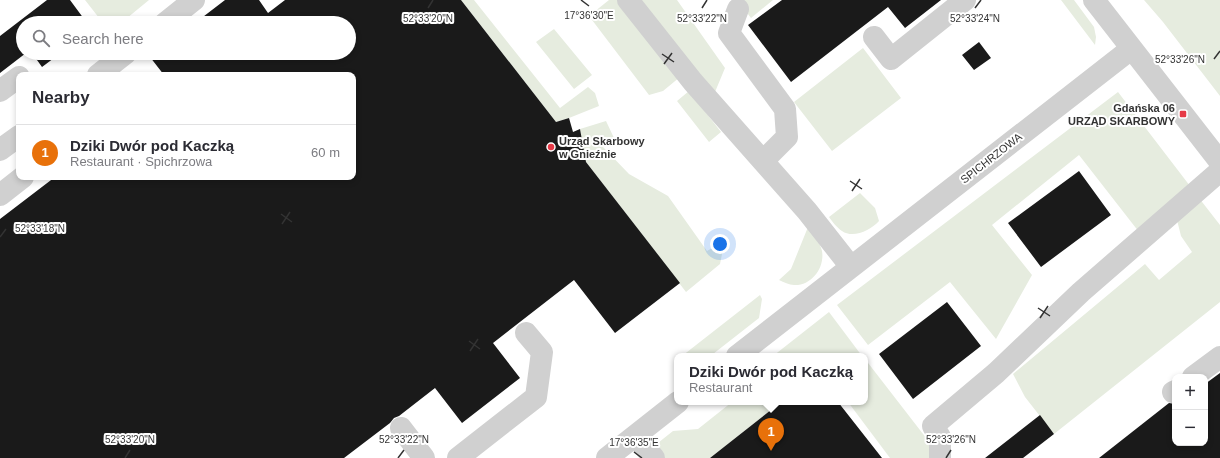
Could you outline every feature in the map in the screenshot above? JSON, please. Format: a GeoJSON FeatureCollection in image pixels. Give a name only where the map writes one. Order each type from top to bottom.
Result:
{"type":"FeatureCollection","features":[{"type":"Feature","properties":{"kind":"street"},"geometry":{"type":"LineString","coordinates":[[174,16],[194,0]]}},
{"type":"Feature","properties":{"kind":"street"},"geometry":{"type":"LineString","coordinates":[[628,0],[693,82],[807,211],[851,267]]}},
{"type":"Feature","properties":{"kind":"street"},"geometry":{"type":"LineString","coordinates":[[874,37],[891,59],[965,0]]}},
{"type":"Feature","properties":{"kind":"street"},"geometry":{"type":"LineString","coordinates":[[1094,0],[1130,49],[1220,162]]}},
{"type":"Feature","properties":{"kind":"street"},"geometry":{"type":"LineString","coordinates":[[738,9],[729,34],[785,109],[787,137],[763,161]]}},
{"type":"Feature","properties":{"kind":"street","name":"SPICHRZOWA"},"geometry":{"type":"LineString","coordinates":[[741,353],[1130,49]]}},
{"type":"Feature","properties":{"kind":"street"},"geometry":{"type":"LineString","coordinates":[[102,72],[117,60]]}},
{"type":"Feature","properties":{"kind":"street"},"geometry":{"type":"LineString","coordinates":[[0,91],[16,79]]}},
{"type":"Feature","properties":{"kind":"street"},"geometry":{"type":"LineString","coordinates":[[940,458],[940,438],[933,426],[996,373],[1081,292],[1220,171]]}},
{"type":"Feature","properties":{"kind":"street"},"geometry":{"type":"LineString","coordinates":[[0,195],[19,180]]}},
{"type":"Feature","properties":{"kind":"street"},"geometry":{"type":"LineString","coordinates":[[458,458],[536,397],[542,352],[526,333]]}},
{"type":"Feature","properties":{"kind":"street"},"geometry":{"type":"LineString","coordinates":[[1197,374],[1220,357]]}},
{"type":"Feature","properties":{"kind":"street"},"geometry":{"type":"LineString","coordinates":[[607,458],[674,405]]}},
{"type":"Feature","properties":{"kind":"street"},"geometry":{"type":"LineString","coordinates":[[401,428],[424,458]]}},
{"type":"Feature","properties":{"kind":"street"},"geometry":{"type":"LineString","coordinates":[[636,436],[654,458]]}},
{"type":"Feature","properties":{"kind":"shaded area"},"geometry":{"type":"Polygon","coordinates":[[[85,0],[149,0],[130,16],[98,16],[85,0]]]}},
{"type":"Feature","properties":{"kind":"shaded area"},"geometry":{"type":"Polygon","coordinates":[[[461,0],[474,0],[560,108],[588,87],[595,93],[599,106],[556,122],[461,0]]]}},
{"type":"Feature","properties":{"kind":"shaded area"},"geometry":{"type":"Polygon","coordinates":[[[609,0],[621,0],[680,77],[663,91],[649,95],[589,16],[609,0]]]}},
{"type":"Feature","properties":{"kind":"shaded area"},"geometry":{"type":"Polygon","coordinates":[[[632,0],[677,0],[725,68],[710,104],[632,0]]]}},
{"type":"Feature","properties":{"kind":"shaded area"},"geometry":{"type":"Polygon","coordinates":[[[737,0],[773,0],[751,18],[737,0]]]}},
{"type":"Feature","properties":{"kind":"shaded area"},"geometry":{"type":"Polygon","coordinates":[[[1061,0],[1074,0],[1094,27],[1096,37],[1095,45],[1061,0]]]}},
{"type":"Feature","properties":{"kind":"shaded area"},"geometry":{"type":"Polygon","coordinates":[[[1144,0],[1220,0],[1220,96],[1163,22],[1144,0]]]}},
{"type":"Feature","properties":{"kind":"shaded area"},"geometry":{"type":"Polygon","coordinates":[[[554,29],[592,75],[574,89],[536,42],[554,29]]]}},
{"type":"Feature","properties":{"kind":"shaded area"},"geometry":{"type":"Polygon","coordinates":[[[863,48],[901,98],[832,151],[794,102],[863,48]]]}},
{"type":"Feature","properties":{"kind":"shaded area"},"geometry":{"type":"Polygon","coordinates":[[[689,91],[721,132],[709,142],[677,101],[689,91]]]}},
{"type":"Feature","properties":{"kind":"shaded area"},"geometry":{"type":"Polygon","coordinates":[[[1118,92],[1190,186],[1139,232],[1079,155],[992,225],[1032,275],[996,339],[950,282],[868,345],[837,305],[1118,92]]]}},
{"type":"Feature","properties":{"kind":"shaded area"},"geometry":{"type":"Polygon","coordinates":[[[606,121],[614,138],[603,147],[629,174],[668,196],[707,251],[719,244],[723,249],[720,264],[686,292],[586,162],[580,129],[606,121]]]}},
{"type":"Feature","properties":{"kind":"shaded area"},"geometry":{"type":"Polygon","coordinates":[[[860,193],[875,208],[879,221],[862,232],[856,234],[846,233],[838,228],[829,217],[860,193]]]}},
{"type":"Feature","properties":{"kind":"shaded area"},"geometry":{"type":"Polygon","coordinates":[[[1199,198],[1220,225],[1220,302],[1054,434],[1025,397],[1013,374],[1145,264],[1159,280],[1192,252],[1181,236],[1177,220],[1199,198]]]}},
{"type":"Feature","properties":{"kind":"shaded area"},"geometry":{"type":"Polygon","coordinates":[[[808,227],[822,251],[821,264],[816,275],[800,285],[794,285],[779,280],[791,269],[808,227]]]}},
{"type":"Feature","properties":{"kind":"shaded area"},"geometry":{"type":"Polygon","coordinates":[[[760,295],[762,299],[759,318],[714,353],[686,353],[760,295]]]}},
{"type":"Feature","properties":{"kind":"shaded area"},"geometry":{"type":"Polygon","coordinates":[[[829,312],[860,353],[777,353],[829,312]]]}},
{"type":"Feature","properties":{"kind":"shaded area"},"geometry":{"type":"Polygon","coordinates":[[[868,363],[930,443],[930,458],[890,458],[850,405],[868,405],[868,363]]]}},
{"type":"Feature","properties":{"kind":"shaded area"},"geometry":{"type":"Polygon","coordinates":[[[728,405],[777,405],[710,458],[639,458],[673,431],[698,429],[728,405]]]}},
{"type":"Feature","properties":{"kind":"building"},"geometry":{"type":"Polygon","coordinates":[[[47,0],[70,0],[82,16],[26,16],[47,0]]]}},
{"type":"Feature","properties":{"kind":"building"},"geometry":{"type":"Polygon","coordinates":[[[225,0],[259,0],[268,13],[285,0],[461,0],[556,122],[569,118],[573,132],[580,129],[586,162],[680,283],[615,333],[574,280],[493,343],[520,378],[462,423],[435,388],[399,416],[394,418],[390,423],[344,458],[0,458],[0,219],[51,180],[356,180],[356,72],[162,72],[152,60],[356,60],[356,16],[204,16],[225,0]]]}},
{"type":"Feature","properties":{"kind":"building"},"geometry":{"type":"Polygon","coordinates":[[[782,0],[941,0],[905,28],[888,7],[791,82],[748,25],[782,0]]]}},
{"type":"Feature","properties":{"kind":"building"},"geometry":{"type":"Polygon","coordinates":[[[16,24],[17,60],[0,73],[0,36],[16,24]]]}},
{"type":"Feature","properties":{"kind":"building"},"geometry":{"type":"Polygon","coordinates":[[[979,42],[991,58],[974,70],[962,55],[979,42]]]}},
{"type":"Feature","properties":{"kind":"building"},"geometry":{"type":"Polygon","coordinates":[[[37,60],[51,60],[42,67],[37,60]]]}},
{"type":"Feature","properties":{"kind":"building"},"geometry":{"type":"Polygon","coordinates":[[[1079,171],[1111,215],[1041,267],[1008,223],[1079,171]]]}},
{"type":"Feature","properties":{"kind":"building"},"geometry":{"type":"Polygon","coordinates":[[[947,302],[981,346],[913,399],[879,354],[947,302]]]}},
{"type":"Feature","properties":{"kind":"building"},"geometry":{"type":"Polygon","coordinates":[[[1220,373],[1220,458],[1099,458],[1169,403],[1172,404],[1172,446],[1208,446],[1208,382],[1220,373]]]}},
{"type":"Feature","properties":{"kind":"building"},"geometry":{"type":"Polygon","coordinates":[[[777,405],[840,405],[882,458],[710,458],[777,405]]]}},
{"type":"Feature","properties":{"kind":"building"},"geometry":{"type":"Polygon","coordinates":[[[1040,415],[1054,434],[1023,458],[985,458],[1040,415]]]}},
{"type":"Feature","properties":{"kind":"place","name":"Gdańska 06 URZĄD SKARBOWY"},"geometry":{"type":"Point","coordinates":[1183,114]}},
{"type":"Feature","properties":{"kind":"place","name":"Urząd Skarbowy w Gnieźnie"},"geometry":{"type":"Point","coordinates":[551,147]}},
{"type":"Feature","properties":{"kind":"place","name":"Dziki Dwór pod Kaczką"},"geometry":{"type":"Point","coordinates":[771,451]}}]}
